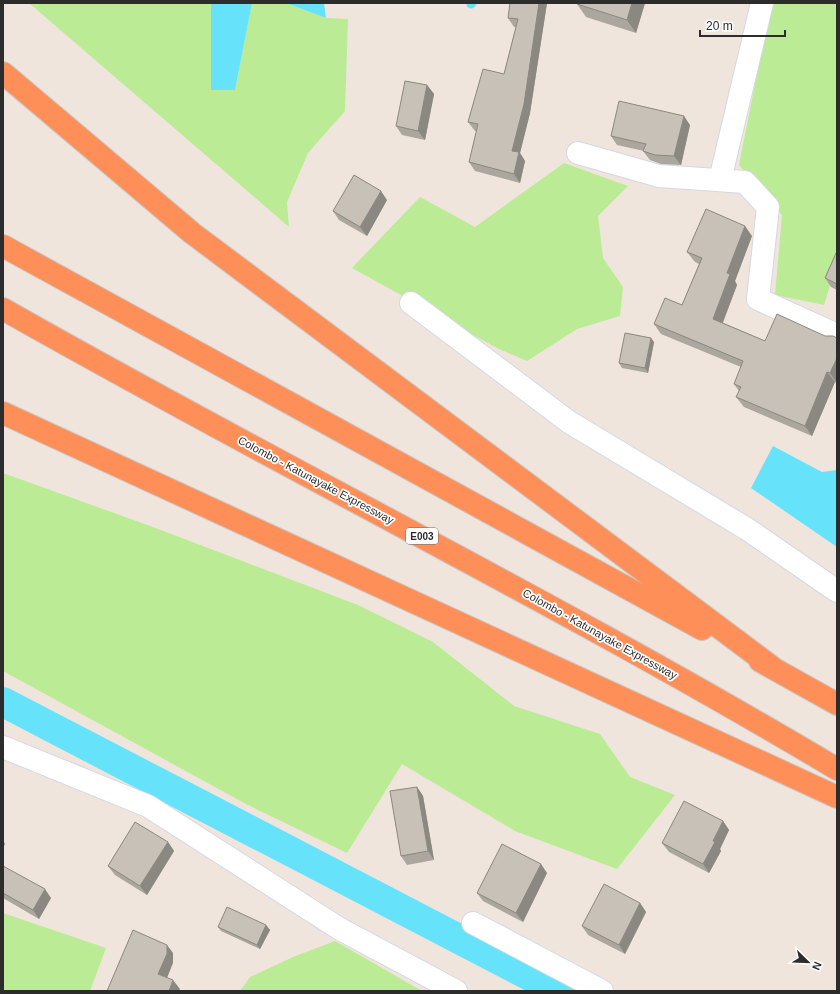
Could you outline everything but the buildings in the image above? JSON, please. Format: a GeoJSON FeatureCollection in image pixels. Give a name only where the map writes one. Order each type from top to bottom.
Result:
{"type":"FeatureCollection","features":[{"type":"Feature","properties":{"kind":"highway"},"geometry":{"type":"LineString","coordinates":[[3,73],[192,233],[772,667]]}},
{"type":"Feature","properties":{"kind":"highway"},"geometry":{"type":"LineString","coordinates":[[3,246],[837,704]]}},
{"type":"Feature","properties":{"kind":"highway","name":"Colombo - Katunayake Expressway"},"geometry":{"type":"LineString","coordinates":[[3,309],[124,378],[488,572],[770,729],[837,769]]}},
{"type":"Feature","properties":{"kind":"highway"},"geometry":{"type":"LineString","coordinates":[[3,413],[837,797]]}},
{"type":"Feature","properties":{"kind":"street"},"geometry":{"type":"LineString","coordinates":[[720,180],[762,3]]}},
{"type":"Feature","properties":{"kind":"street"},"geometry":{"type":"LineString","coordinates":[[578,153],[659,176],[745,182],[768,207],[758,299],[837,335]]}},
{"type":"Feature","properties":{"kind":"street"},"geometry":{"type":"LineString","coordinates":[[411,303],[569,422],[747,529],[837,591]]}},
{"type":"Feature","properties":{"kind":"street"},"geometry":{"type":"LineString","coordinates":[[3,747],[148,806],[340,929],[456,991]]}},
{"type":"Feature","properties":{"kind":"street"},"geometry":{"type":"LineString","coordinates":[[473,923],[602,991]]}},
{"type":"Feature","properties":{"kind":"green space"},"geometry":{"type":"Polygon","coordinates":[[[29,3],[211,3],[211,90],[235,90],[252,3],[286,3],[326,18],[348,19],[345,111],[308,153],[287,202],[289,227],[29,3]]]}},
{"type":"Feature","properties":{"kind":"green space"},"geometry":{"type":"Polygon","coordinates":[[[771,3],[837,3],[837,262],[824,305],[775,295],[782,215],[739,165],[771,3]]]}},
{"type":"Feature","properties":{"kind":"green space"},"geometry":{"type":"Polygon","coordinates":[[[564,163],[628,186],[598,216],[603,258],[623,287],[620,316],[577,329],[527,361],[497,348],[352,268],[420,197],[475,227],[564,163]]]}},
{"type":"Feature","properties":{"kind":"green space"},"geometry":{"type":"Polygon","coordinates":[[[3,473],[153,527],[358,605],[433,642],[514,706],[600,734],[630,777],[675,795],[617,869],[515,831],[402,764],[347,853],[246,804],[3,671],[3,473]]]}},
{"type":"Feature","properties":{"kind":"green space"},"geometry":{"type":"Polygon","coordinates":[[[3,913],[106,948],[90,991],[3,991],[3,913]]]}},
{"type":"Feature","properties":{"kind":"green space"},"geometry":{"type":"Polygon","coordinates":[[[335,941],[422,991],[240,991],[250,977],[293,957],[335,941]]]}},
{"type":"Feature","properties":{"kind":"water"},"geometry":{"type":"Polygon","coordinates":[[[211,3],[252,3],[235,90],[211,90],[211,3]]]}},
{"type":"Feature","properties":{"kind":"water"},"geometry":{"type":"Polygon","coordinates":[[[286,3],[324,3],[326,18],[286,3]]]}},
{"type":"Feature","properties":{"kind":"water"},"geometry":{"type":"Polygon","coordinates":[[[773,446],[822,472],[837,470],[837,547],[751,488],[773,446]]]}},
{"type":"Feature","properties":{"kind":"waterway"},"geometry":{"type":"LineString","coordinates":[[3,702],[559,991]]}}]}
